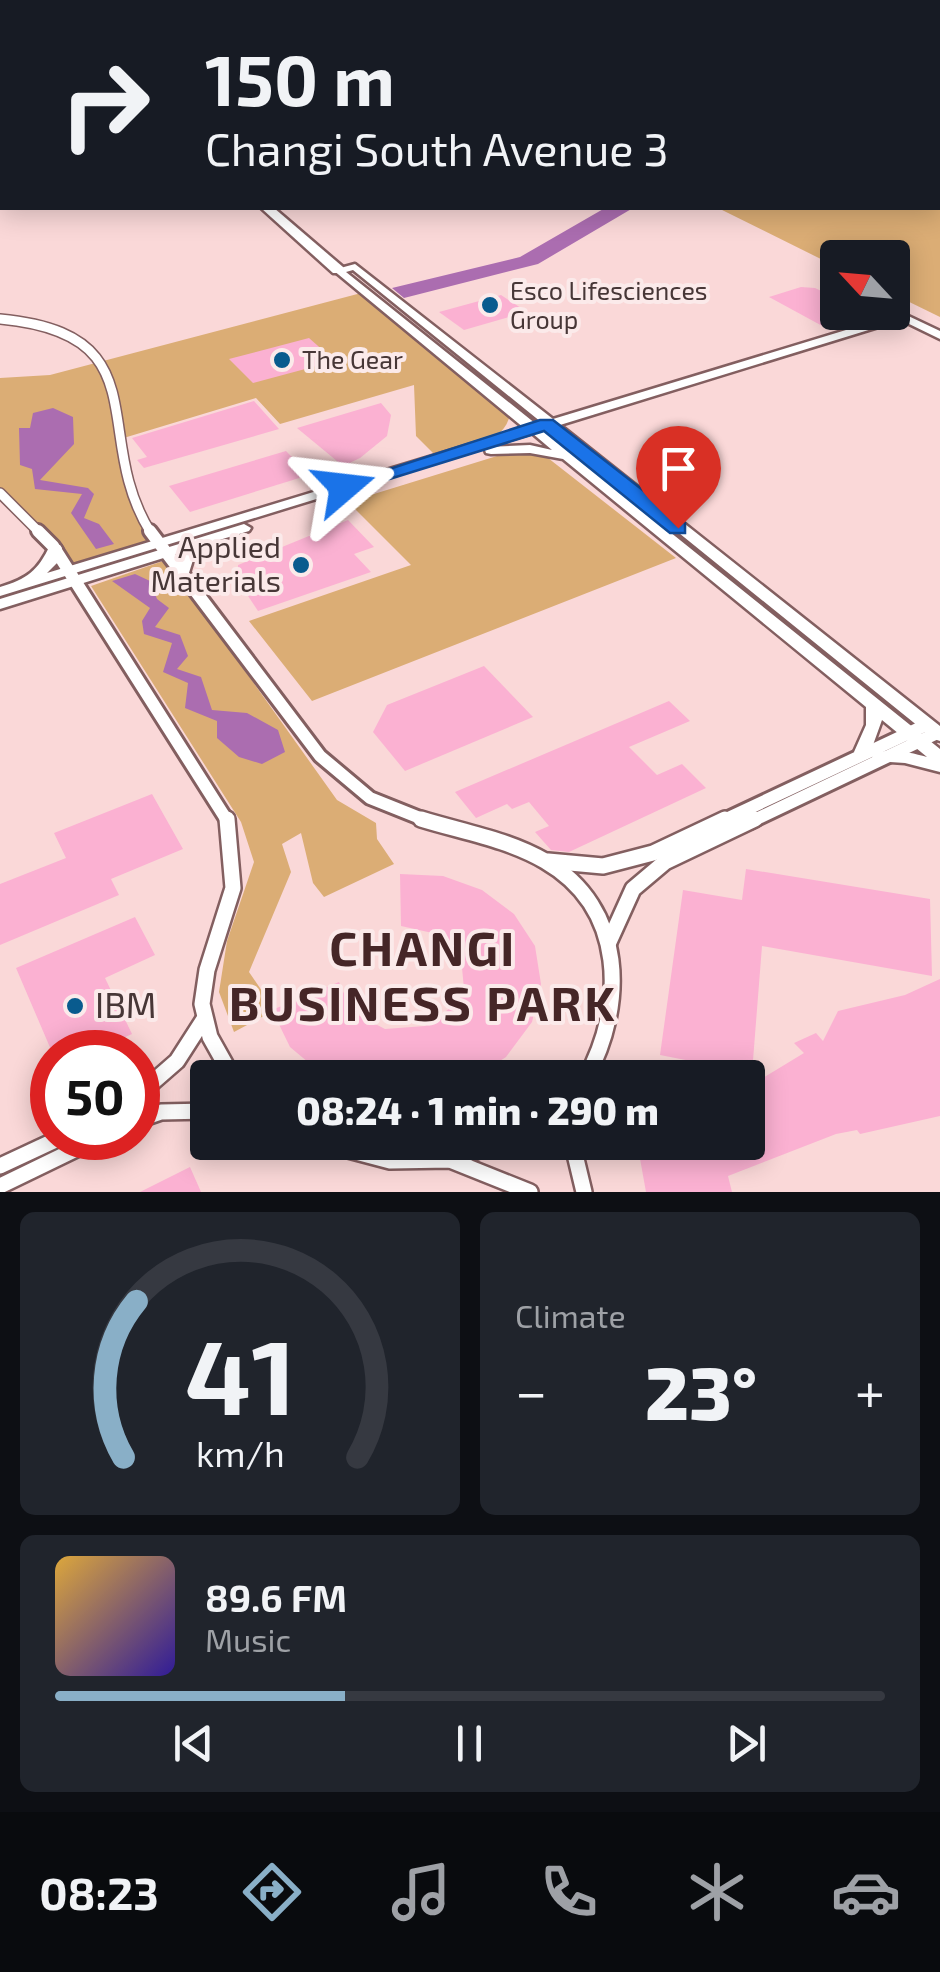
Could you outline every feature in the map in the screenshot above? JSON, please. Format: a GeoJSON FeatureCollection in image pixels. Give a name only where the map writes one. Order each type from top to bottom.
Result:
{"type":"FeatureCollection","features":[{"type":"Feature","properties":{"kind":"highway"},"geometry":{"type":"LineString","coordinates":[[269,210],[338,270]]}},
{"type":"Feature","properties":{"kind":"highway"},"geometry":{"type":"LineString","coordinates":[[285,210],[355,267]]}},
{"type":"Feature","properties":{"kind":"main road"},"geometry":{"type":"LineString","coordinates":[[338,270],[355,267],[543,429],[926,733],[940,758]]}},
{"type":"Feature","properties":{"kind":"main road"},"geometry":{"type":"LineString","coordinates":[[338,270],[506,406],[543,429],[574,462],[874,704],[926,733]]}},
{"type":"Feature","properties":{"kind":"main road"},"geometry":{"type":"LineString","coordinates":[[0,604],[163,548],[908,319],[940,336]]}},
{"type":"Feature","properties":{"kind":"main road"},"geometry":{"type":"LineString","coordinates":[[489,446],[510,421],[506,406]]}},
{"type":"Feature","properties":{"kind":"main road"},"geometry":{"type":"LineString","coordinates":[[163,548],[207,540],[489,446],[530,449],[574,462]]}},
{"type":"Feature","properties":{"kind":"main road"},"geometry":{"type":"LineString","coordinates":[[183,573],[190,552],[207,540]]}},
{"type":"Feature","properties":{"kind":"main road"},"geometry":{"type":"LineString","coordinates":[[20,587],[48,566],[55,548]]}},
{"type":"Feature","properties":{"kind":"main road"},"geometry":{"type":"LineString","coordinates":[[0,592],[73,578]]}},
{"type":"Feature","properties":{"kind":"main road"},"geometry":{"type":"LineString","coordinates":[[874,704],[872,755],[905,757],[940,766]]}},
{"type":"Feature","properties":{"kind":"street"},"geometry":{"type":"LineString","coordinates":[[0,318],[62,330],[101,362],[116,400],[121,468],[133,501],[163,548],[300,732],[350,786],[416,821],[473,834],[544,860],[578,866],[628,862],[926,733]]}},
{"type":"Feature","properties":{"kind":"street"},"geometry":{"type":"LineString","coordinates":[[0,493],[55,548],[227,820],[234,854],[233,890],[210,949],[204,1019],[177,1061],[160,1076]]}},
{"type":"Feature","properties":{"kind":"street"},"geometry":{"type":"LineString","coordinates":[[609,942],[633,889],[665,862],[872,755]]}},
{"type":"Feature","properties":{"kind":"street"},"geometry":{"type":"LineString","coordinates":[[544,860],[582,896],[609,942],[618,990],[613,1021],[595,1060]]}},
{"type":"Feature","properties":{"kind":"street"},"geometry":{"type":"LineString","coordinates":[[204,1019],[223,1060]]}},
{"type":"Feature","properties":{"kind":"street"},"geometry":{"type":"LineString","coordinates":[[160,1112],[190,1111]]}},
{"type":"Feature","properties":{"kind":"street"},"geometry":{"type":"LineString","coordinates":[[0,1166],[30,1152]]}},
{"type":"Feature","properties":{"kind":"street"},"geometry":{"type":"LineString","coordinates":[[0,1186],[54,1160]]}},
{"type":"Feature","properties":{"kind":"street"},"geometry":{"type":"LineString","coordinates":[[386,1160],[450,1160],[530,1192]]}},
{"type":"Feature","properties":{"kind":"street"},"geometry":{"type":"LineString","coordinates":[[576,1160],[584,1192]]}},
{"type":"Feature","properties":{"kind":"shaded area"},"geometry":{"type":"Polygon","coordinates":[[[602,210],[630,210],[538,264],[404,298],[392,288],[520,257],[602,210]]]}},
{"type":"Feature","properties":{"kind":"shaded area"},"geometry":{"type":"Polygon","coordinates":[[[722,210],[940,210],[940,317],[910,302],[910,240],[820,240],[820,259],[722,210]]]}},
{"type":"Feature","properties":{"kind":"shaded area"},"geometry":{"type":"Polygon","coordinates":[[[365,292],[510,414],[500,432],[482,444],[438,458],[416,436],[414,385],[280,424],[256,398],[117,440],[132,502],[159,542],[70,572],[0,492],[0,378],[50,375],[365,292]]]}},
{"type":"Feature","properties":{"kind":"shaded area"},"geometry":{"type":"Polygon","coordinates":[[[53,408],[73,417],[74,444],[40,480],[88,488],[94,494],[84,518],[99,524],[114,544],[96,549],[71,513],[82,494],[35,489],[32,469],[20,465],[19,428],[30,428],[33,413],[53,408]]]}},
{"type":"Feature","properties":{"kind":"shaded area"},"geometry":{"type":"Polygon","coordinates":[[[513,451],[548,458],[676,558],[312,701],[249,621],[411,565],[348,502],[513,451]]]}},
{"type":"Feature","properties":{"kind":"shaded area"},"geometry":{"type":"Polygon","coordinates":[[[166,560],[337,800],[376,823],[377,839],[394,864],[324,897],[313,883],[301,833],[282,844],[291,872],[249,972],[275,1010],[234,1032],[219,992],[227,941],[254,862],[241,822],[91,586],[166,560]]]}},
{"type":"Feature","properties":{"kind":"shaded area"},"geometry":{"type":"Polygon","coordinates":[[[135,574],[150,581],[157,599],[169,608],[155,627],[180,635],[188,656],[177,669],[201,677],[212,710],[247,713],[278,730],[285,752],[262,764],[239,757],[217,738],[217,721],[185,708],[188,683],[163,672],[172,643],[144,634],[142,621],[150,608],[112,581],[135,574]]]}},
{"type":"Feature","properties":{"kind":"building"},"geometry":{"type":"Polygon","coordinates":[[[801,287],[820,290],[820,325],[769,297],[801,287]]]}},
{"type":"Feature","properties":{"kind":"building","name":"Esco Lifesciences Group"},"geometry":{"type":"Polygon","coordinates":[[[501,295],[527,312],[464,330],[439,312],[501,295]]]}},
{"type":"Feature","properties":{"kind":"building","name":"The Gear"},"geometry":{"type":"Polygon","coordinates":[[[309,338],[335,361],[253,383],[229,359],[309,338]]]}},
{"type":"Feature","properties":{"kind":"building"},"geometry":{"type":"Polygon","coordinates":[[[254,401],[279,429],[144,468],[137,460],[147,457],[132,438],[254,401]]]}},
{"type":"Feature","properties":{"kind":"building"},"geometry":{"type":"Polygon","coordinates":[[[381,403],[391,415],[387,436],[343,466],[297,428],[381,403]]]}},
{"type":"Feature","properties":{"kind":"building"},"geometry":{"type":"Polygon","coordinates":[[[286,451],[309,475],[190,512],[169,486],[286,451]]]}},
{"type":"Feature","properties":{"kind":"building","name":"Applied Materials"},"geometry":{"type":"Polygon","coordinates":[[[348,520],[374,547],[354,554],[371,572],[258,611],[238,581],[238,565],[348,520]]]}},
{"type":"Feature","properties":{"kind":"building"},"geometry":{"type":"Polygon","coordinates":[[[484,666],[533,717],[405,771],[373,732],[387,705],[484,666]]]}},
{"type":"Feature","properties":{"kind":"building"},"geometry":{"type":"Polygon","coordinates":[[[669,701],[690,721],[629,747],[657,775],[682,764],[706,788],[569,852],[551,850],[535,832],[549,826],[529,802],[512,809],[507,804],[476,818],[455,792],[669,701]]]}},
{"type":"Feature","properties":{"kind":"building","name":"IBM"},"geometry":{"type":"Polygon","coordinates":[[[152,794],[183,849],[111,879],[119,895],[0,945],[0,884],[66,858],[54,833],[152,794]]]}},
{"type":"Feature","properties":{"kind":"building"},"geometry":{"type":"Polygon","coordinates":[[[746,869],[930,899],[932,976],[762,946],[753,1060],[686,1060],[660,1055],[683,890],[742,900],[746,869]]]}},
{"type":"Feature","properties":{"kind":"building"},"geometry":{"type":"Polygon","coordinates":[[[400,874],[443,876],[482,890],[514,914],[535,946],[541,984],[532,1022],[506,1057],[306,1060],[290,1047],[272,1010],[339,982],[352,1012],[385,1029],[425,1026],[456,1004],[464,989],[461,957],[437,934],[401,926],[400,874]]]}},
{"type":"Feature","properties":{"kind":"building","name":"IBM"},"geometry":{"type":"Polygon","coordinates":[[[135,917],[155,955],[105,978],[130,1030],[43,1030],[16,968],[135,917]]]}},
{"type":"Feature","properties":{"kind":"building"},"geometry":{"type":"Polygon","coordinates":[[[940,979],[940,1116],[860,1134],[857,1130],[836,1134],[728,1176],[732,1192],[646,1192],[640,1160],[765,1160],[765,1077],[804,1053],[794,1043],[816,1033],[823,1041],[838,1011],[905,995],[940,979]]]}},
{"type":"Feature","properties":{"kind":"building"},"geometry":{"type":"Polygon","coordinates":[[[190,1167],[201,1192],[140,1192],[190,1167]]]}},
{"type":"Feature","properties":{"kind":"place","name":"Esco Lifesciences Group"},"geometry":{"type":"Point","coordinates":[490,305]}},
{"type":"Feature","properties":{"kind":"place","name":"The Gear"},"geometry":{"type":"Point","coordinates":[282,360]}},
{"type":"Feature","properties":{"kind":"place","name":"Applied Materials"},"geometry":{"type":"Point","coordinates":[301,565]}},
{"type":"Feature","properties":{"kind":"place","name":"IBM"},"geometry":{"type":"Point","coordinates":[75,1006]}},
{"type":"Feature","properties":{"kind":"district","name":"CHANGI BUSINESS PARK"},"geometry":{"type":"Point","coordinates":[423,976]}},
{"type":"Feature","properties":{"kind":"route"},"geometry":{"type":"LineString","coordinates":[[344,487],[546,424],[678,528]]}}]}
